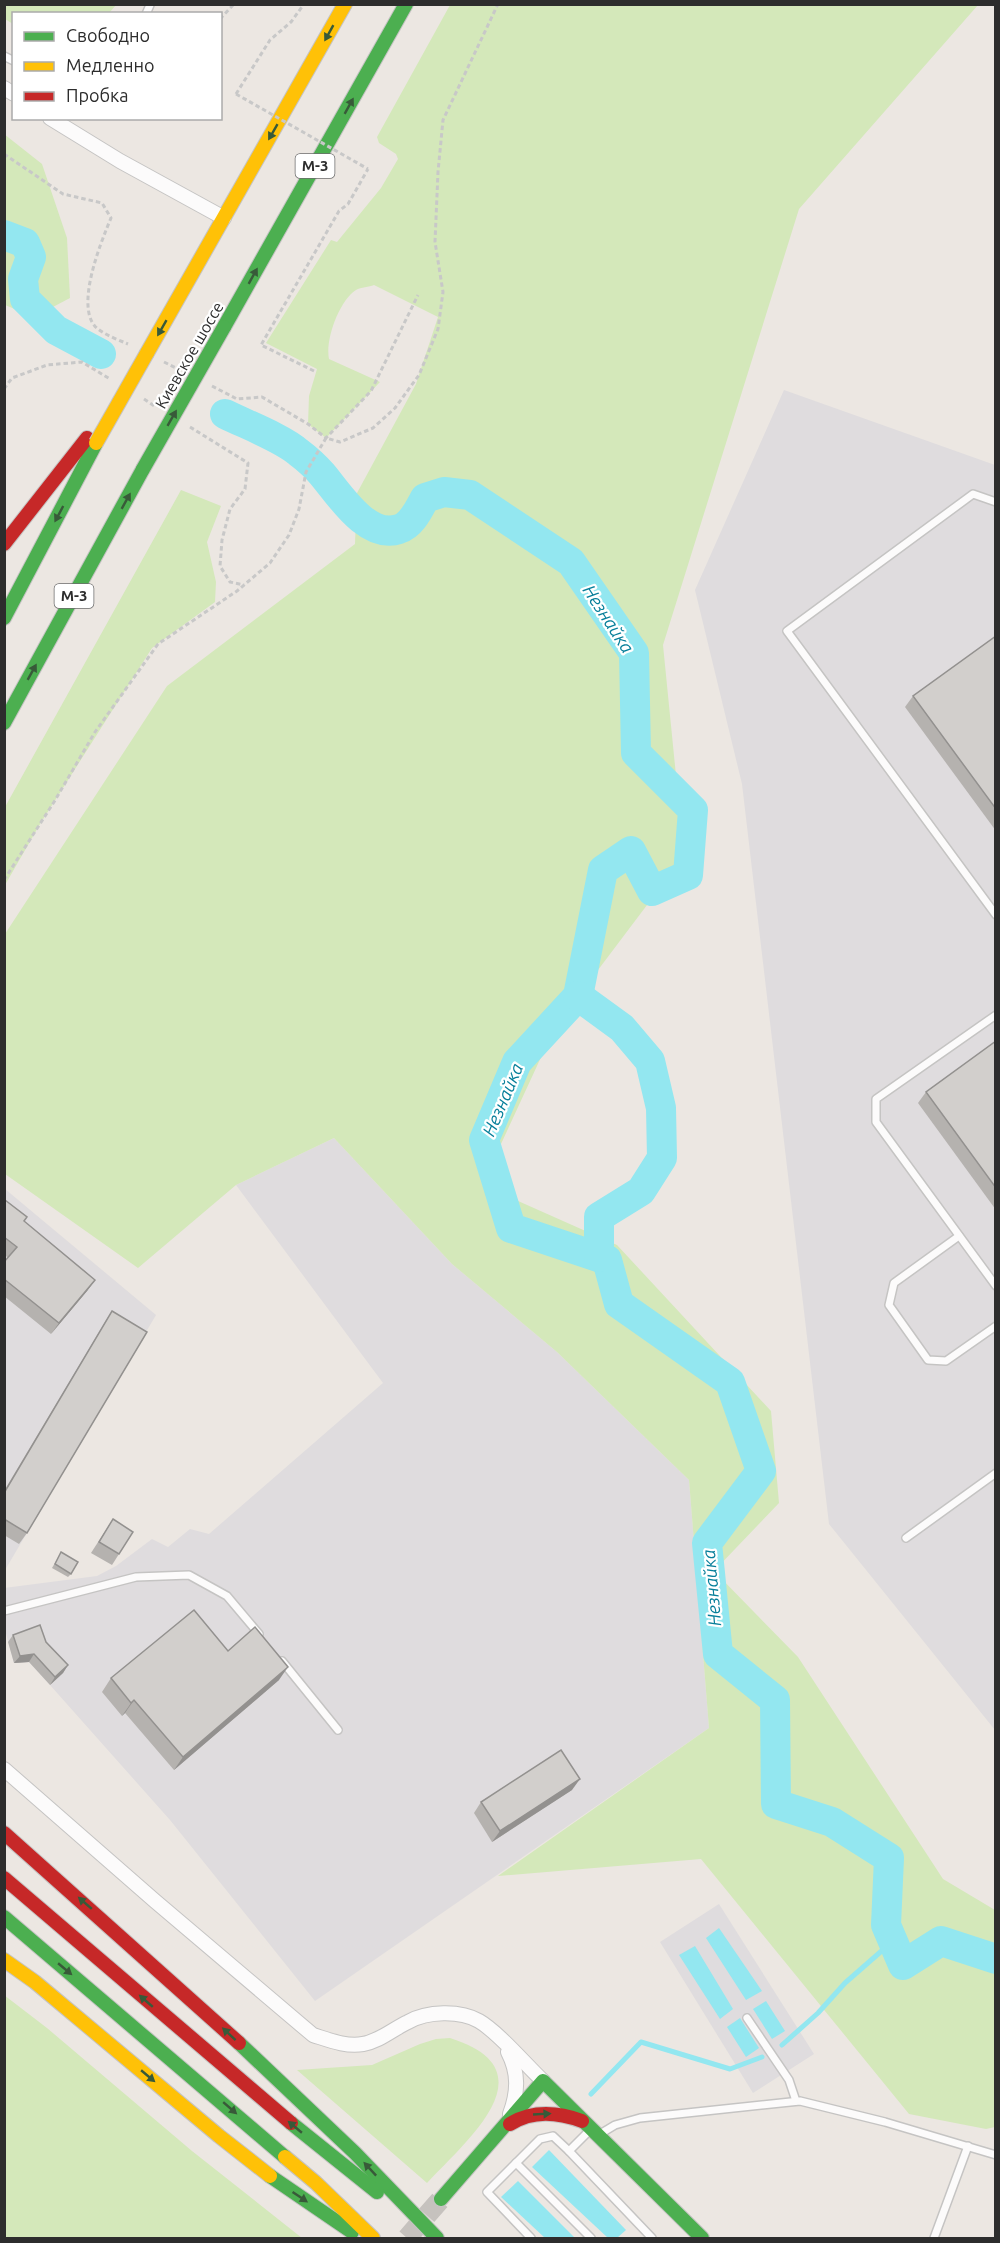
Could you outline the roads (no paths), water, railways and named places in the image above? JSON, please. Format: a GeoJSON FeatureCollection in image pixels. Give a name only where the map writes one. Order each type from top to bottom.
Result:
{"type":"FeatureCollection","features":[{"type":"Feature","properties":{"kind":"main road"},"geometry":{"type":"LineString","coordinates":[[4,618],[92,440],[176,303],[345,4]]}},
{"type":"Feature","properties":{"kind":"main road","name":"Киевское шоссе"},"geometry":{"type":"LineString","coordinates":[[4,723],[143,469],[406,4]]}},
{"type":"Feature","properties":{"kind":"main road"},"geometry":{"type":"LineString","coordinates":[[4,543],[92,440]]}},
{"type":"Feature","properties":{"kind":"main road"},"geometry":{"type":"LineString","coordinates":[[4,1833],[244,2047],[356,2153],[424,2227]]}},
{"type":"Feature","properties":{"kind":"main road"},"geometry":{"type":"LineString","coordinates":[[4,1878],[314,2144],[437,2238]]}},
{"type":"Feature","properties":{"kind":"main road"},"geometry":{"type":"LineString","coordinates":[[4,1917],[316,2183],[373,2238]]}},
{"type":"Feature","properties":{"kind":"main road"},"geometry":{"type":"LineString","coordinates":[[4,1960],[35,1982],[219,2136],[280,2183],[361,2238]]}},
{"type":"Feature","properties":{"kind":"main road"},"geometry":{"type":"LineString","coordinates":[[441,2199],[543,2081],[702,2238]]}},
{"type":"Feature","properties":{"kind":"main road"},"geometry":{"type":"LineString","coordinates":[[501,2131],[519,2118],[543,2113],[562,2115],[592,2129]]}},
{"type":"Feature","properties":{"kind":"street"},"geometry":{"type":"LineString","coordinates":[[53,120],[120,161],[224,218]]}},
{"type":"Feature","properties":{"kind":"street"},"geometry":{"type":"LineString","coordinates":[[4,1769],[172,1916],[313,2035],[346,2045],[363,2044],[377,2040],[416,2018],[432,2014],[467,2017],[481,2022],[543,2081]]}},
{"type":"Feature","properties":{"kind":"street"},"geometry":{"type":"LineString","coordinates":[[501,2131],[514,2105],[517,2086],[515,2066],[503,2042]]}},
{"type":"Feature","properties":{"kind":"lane"},"geometry":{"type":"LineString","coordinates":[[996,502],[973,494],[787,631],[996,915]]}},
{"type":"Feature","properties":{"kind":"lane"},"geometry":{"type":"LineString","coordinates":[[996,1015],[876,1099],[876,1122],[996,1286]]}},
{"type":"Feature","properties":{"kind":"lane"},"geometry":{"type":"LineString","coordinates":[[959,1236],[894,1283],[889,1305],[928,1360],[946,1361],[996,1326]]}},
{"type":"Feature","properties":{"kind":"lane"},"geometry":{"type":"LineString","coordinates":[[906,1538],[996,1473]]}},
{"type":"Feature","properties":{"kind":"lane"},"geometry":{"type":"LineString","coordinates":[[4,1611],[136,1576],[189,1575],[227,1596],[265,1641]]}},
{"type":"Feature","properties":{"kind":"lane"},"geometry":{"type":"LineString","coordinates":[[279,1659],[338,1730]]}},
{"type":"Feature","properties":{"kind":"lane"},"geometry":{"type":"LineString","coordinates":[[747,2018],[789,2080],[796,2101]]}},
{"type":"Feature","properties":{"kind":"lane"},"geometry":{"type":"LineString","coordinates":[[569,2151],[592,2129],[640,2118],[796,2101],[836,2109],[996,2155]]}},
{"type":"Feature","properties":{"kind":"lane"},"geometry":{"type":"LineString","coordinates":[[531,2238],[486,2192],[540,2139],[553,2136],[652,2238]]}},
{"type":"Feature","properties":{"kind":"lane"},"geometry":{"type":"LineString","coordinates":[[934,2238],[968,2146]]}},
{"type":"Feature","properties":{"kind":"lane"},"geometry":{"type":"LineString","coordinates":[[516,2163],[591,2238]]}},
{"type":"Feature","properties":{"kind":"water"},"geometry":{"type":"Polygon","coordinates":[[[719,1928],[762,1991],[746,2000],[706,1938],[719,1928]]]}},
{"type":"Feature","properties":{"kind":"water"},"geometry":{"type":"Polygon","coordinates":[[[695,1946],[733,2009],[720,2019],[679,1955],[695,1946]]]}},
{"type":"Feature","properties":{"kind":"water"},"geometry":{"type":"Polygon","coordinates":[[[766,2001],[785,2031],[772,2039],[753,2009],[766,2001]]]}},
{"type":"Feature","properties":{"kind":"water"},"geometry":{"type":"Polygon","coordinates":[[[740,2018],[759,2048],[746,2057],[727,2027],[740,2018]]]}},
{"type":"Feature","properties":{"kind":"water"},"geometry":{"type":"Polygon","coordinates":[[[549,2150],[626,2230],[617,2238],[608,2238],[532,2167],[549,2150]]]}},
{"type":"Feature","properties":{"kind":"water"},"geometry":{"type":"Polygon","coordinates":[[[518,2181],[575,2238],[545,2238],[501,2197],[518,2181]]]}},
{"type":"Feature","properties":{"kind":"waterway","name":"Незнайка"},"geometry":{"type":"LineString","coordinates":[[4,235],[25,243],[31,257],[23,279],[25,299],[56,330],[101,354]]}},
{"type":"Feature","properties":{"kind":"waterway","name":"Незнайка"},"geometry":{"type":"LineString","coordinates":[[225,414],[273,436],[307,459],[345,503],[365,522],[376,528],[387,531],[404,527],[415,516],[425,498],[444,492],[470,495],[571,562],[634,653],[636,753],[693,810],[688,875],[652,891],[631,851],[603,870],[578,996],[517,1062],[484,1140],[511,1228],[607,1260],[619,1304],[730,1382],[761,1471],[707,1543],[718,1654],[775,1700],[776,1804],[832,1822],[889,1858],[886,1925],[903,1965],[941,1941],[996,1959]]}},
{"type":"Feature","properties":{"kind":"waterway"},"geometry":{"type":"LineString","coordinates":[[578,996],[622,1028],[650,1061],[661,1108],[662,1158],[641,1191],[599,1217],[599,1257]]}},
{"type":"Feature","properties":{"kind":"waterway"},"geometry":{"type":"LineString","coordinates":[[782,2045],[818,2013],[845,1983],[893,1941]]}},
{"type":"Feature","properties":{"kind":"waterway"},"geometry":{"type":"LineString","coordinates":[[591,2094],[641,2042],[730,2069],[762,2057]]}},
{"type":"Feature","properties":{"kind":"tunnel"},"geometry":{"type":"LineString","coordinates":[[407,2238],[441,2199]]}}]}
